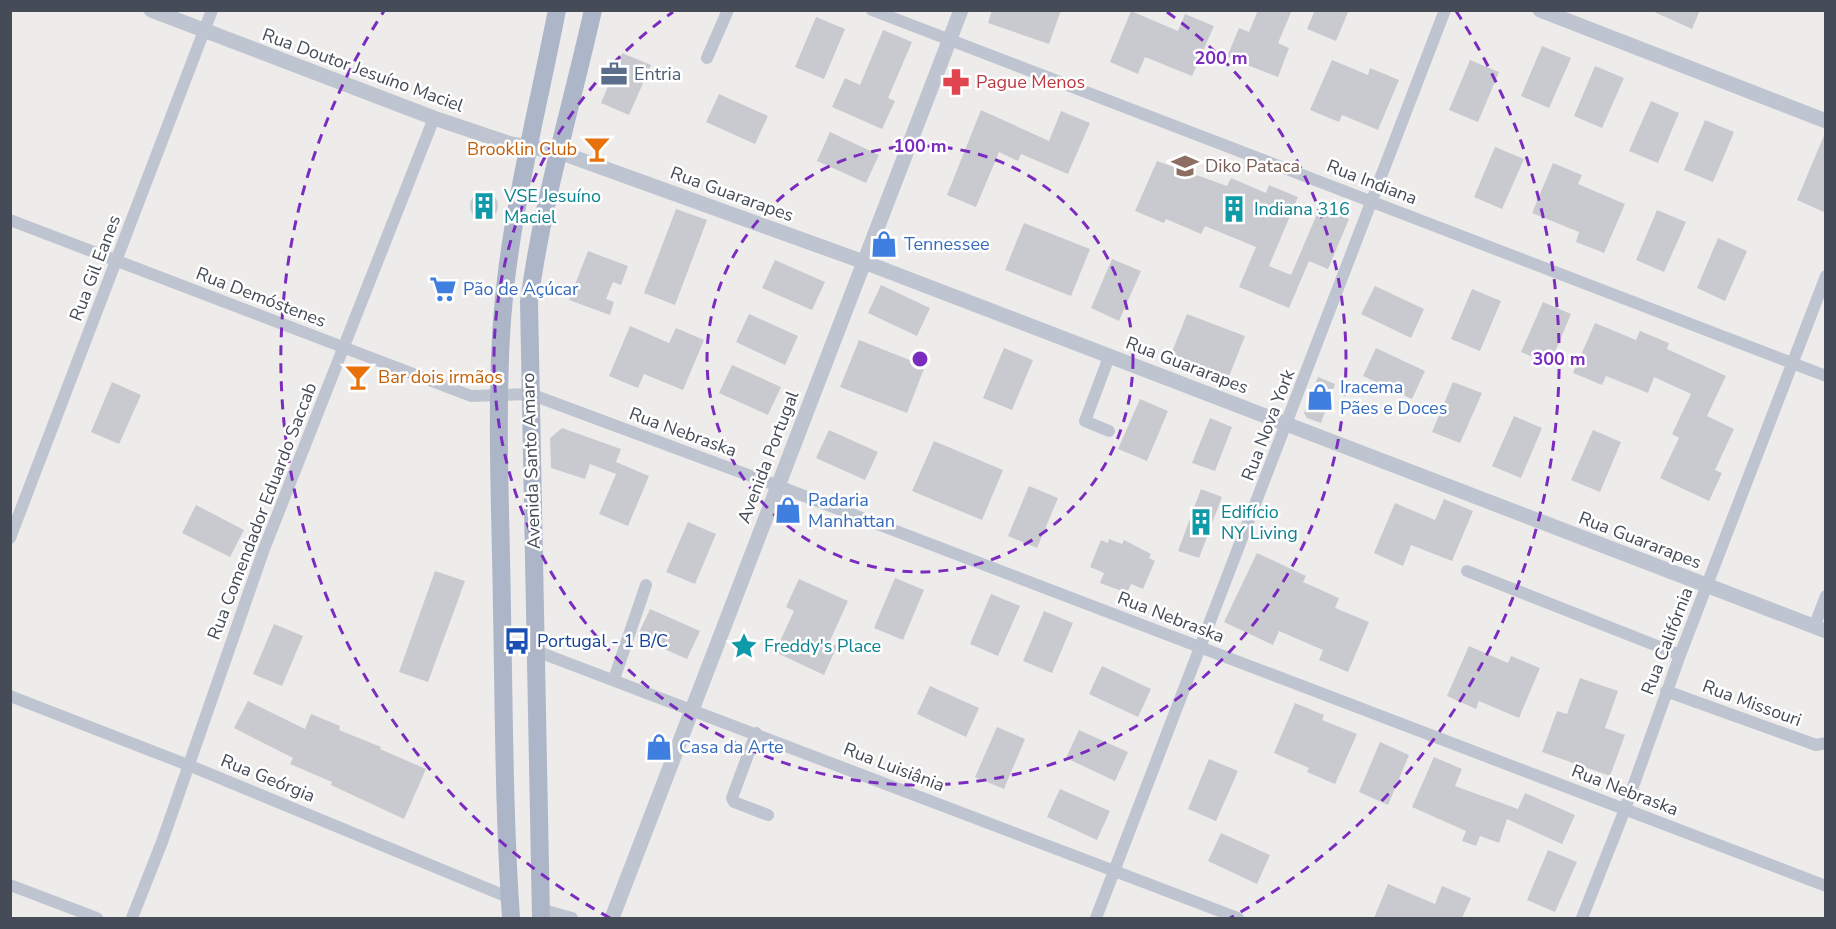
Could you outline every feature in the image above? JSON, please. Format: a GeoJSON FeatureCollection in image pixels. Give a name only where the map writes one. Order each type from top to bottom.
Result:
{"type":"FeatureCollection","features":[{"type":"Feature","properties":{"kind":"main road","name":"Avenida Santo Amaro"},"geometry":{"type":"LineString","coordinates":[[511,918],[504,718],[501,335],[510,254],[525,160],[557,10]]}},
{"type":"Feature","properties":{"kind":"main road","name":"Avenida Santo Amaro"},"geometry":{"type":"LineString","coordinates":[[540,914],[529,302],[537,246],[593,10]]}},
{"type":"Feature","properties":{"kind":"street","name":"Rua Doutor Jesuíno Maciel"},"geometry":{"type":"LineString","coordinates":[[151,10],[434,118],[525,160]]}},
{"type":"Feature","properties":{"kind":"street","name":"Rua Gil Eanes"},"geometry":{"type":"LineString","coordinates":[[10,538],[212,10]]}},
{"type":"Feature","properties":{"kind":"street"},"geometry":{"type":"LineString","coordinates":[[707,58],[728,10]]}},
{"type":"Feature","properties":{"kind":"street","name":"Rua Indiana"},"geometry":{"type":"LineString","coordinates":[[872,10],[1826,376]]}},
{"type":"Feature","properties":{"kind":"street","name":"Avenida Portugal"},"geometry":{"type":"LineString","coordinates":[[612,918],[961,10]]}},
{"type":"Feature","properties":{"kind":"street","name":"Rua Nova York"},"geometry":{"type":"LineString","coordinates":[[1096,918],[1445,10]]}},
{"type":"Feature","properties":{"kind":"street"},"geometry":{"type":"LineString","coordinates":[[1540,10],[1826,121]]}},
{"type":"Feature","properties":{"kind":"street","name":"Rua Comendador Eduardo Saccab"},"geometry":{"type":"LineString","coordinates":[[132,918],[264,549],[434,118]]}},
{"type":"Feature","properties":{"kind":"street","name":"Rua Guararapes"},"geometry":{"type":"LineString","coordinates":[[525,160],[559,152],[864,262],[1820,629]]}},
{"type":"Feature","properties":{"kind":"street","name":"Rua Demóstenes"},"geometry":{"type":"LineString","coordinates":[[10,220],[471,396],[500,396]]}},
{"type":"Feature","properties":{"kind":"street","name":"Rua Califórnia"},"geometry":{"type":"LineString","coordinates":[[1582,918],[1625,810],[1666,691],[1826,276]]}},
{"type":"Feature","properties":{"kind":"street"},"geometry":{"type":"LineString","coordinates":[[1109,357],[1085,421],[1109,431]]}},
{"type":"Feature","properties":{"kind":"street","name":"Rua Nebraska"},"geometry":{"type":"LineString","coordinates":[[500,396],[530,394],[778,486],[1826,886]]}},
{"type":"Feature","properties":{"kind":"street"},"geometry":{"type":"LineString","coordinates":[[1467,571],[1680,655]]}},
{"type":"Feature","properties":{"kind":"street"},"geometry":{"type":"LineString","coordinates":[[614,679],[646,585]]}},
{"type":"Feature","properties":{"kind":"street"},"geometry":{"type":"LineString","coordinates":[[1820,629],[1826,596]]}},
{"type":"Feature","properties":{"kind":"street","name":"Rua Luisiânia"},"geometry":{"type":"LineString","coordinates":[[536,651],[1238,918]]}},
{"type":"Feature","properties":{"kind":"street","name":"Rua Missouri"},"geometry":{"type":"LineString","coordinates":[[1666,691],[1816,745],[1826,743]]}},
{"type":"Feature","properties":{"kind":"street","name":"Rua Geórgia"},"geometry":{"type":"LineString","coordinates":[[10,696],[188,765],[510,898]]}},
{"type":"Feature","properties":{"kind":"street"},"geometry":{"type":"LineString","coordinates":[[756,734],[732,798],[735,802],[768,815]]}},
{"type":"Feature","properties":{"kind":"street"},"geometry":{"type":"LineString","coordinates":[[10,885],[97,918]]}},
{"type":"Feature","properties":{"kind":"street"},"geometry":{"type":"LineString","coordinates":[[540,914],[572,918]]}},
{"type":"Feature","properties":{"kind":"building"},"geometry":{"type":"Polygon","coordinates":[[[992,10],[1061,10],[1049,44],[988,23],[992,10]]]}},
{"type":"Feature","properties":{"kind":"building"},"geometry":{"type":"Polygon","coordinates":[[[1258,10],[1292,10],[1278,43],[1289,48],[1278,77],[1227,57],[1239,28],[1249,32],[1258,10]]]}},
{"type":"Feature","properties":{"kind":"building"},"geometry":{"type":"Polygon","coordinates":[[[1315,10],[1349,10],[1336,41],[1307,29],[1315,10]]]}},
{"type":"Feature","properties":{"kind":"building"},"geometry":{"type":"Polygon","coordinates":[[[1650,10],[1700,10],[1692,29],[1650,10]]]}},
{"type":"Feature","properties":{"kind":"building"},"geometry":{"type":"Polygon","coordinates":[[[1131,11],[1178,31],[1185,14],[1214,26],[1192,76],[1145,57],[1138,74],[1110,62],[1131,11]]]}},
{"type":"Feature","properties":{"kind":"building"},"geometry":{"type":"Polygon","coordinates":[[[816,17],[845,29],[824,79],[795,67],[816,17]]]}},
{"type":"Feature","properties":{"kind":"building"},"geometry":{"type":"Polygon","coordinates":[[[883,30],[912,42],[888,98],[895,101],[882,129],[832,107],[845,78],[860,85],[883,30]]]}},
{"type":"Feature","properties":{"kind":"building"},"geometry":{"type":"Polygon","coordinates":[[[1542,46],[1571,58],[1549,108],[1521,96],[1542,46]]]}},
{"type":"Feature","properties":{"kind":"building"},"geometry":{"type":"Polygon","coordinates":[[[622,53],[651,65],[629,115],[601,103],[622,53]]]}},
{"type":"Feature","properties":{"kind":"building"},"geometry":{"type":"Polygon","coordinates":[[[1332,60],[1368,75],[1370,68],[1399,80],[1378,130],[1342,115],[1339,122],[1310,110],[1332,60]]]}},
{"type":"Feature","properties":{"kind":"building"},"geometry":{"type":"Polygon","coordinates":[[[1470,60],[1499,72],[1478,122],[1449,110],[1470,60]]]}},
{"type":"Feature","properties":{"kind":"building"},"geometry":{"type":"Polygon","coordinates":[[[1595,66],[1624,78],[1602,128],[1574,116],[1595,66]]]}},
{"type":"Feature","properties":{"kind":"building"},"geometry":{"type":"Polygon","coordinates":[[[719,94],[768,116],[755,144],[706,122],[719,94]]]}},
{"type":"Feature","properties":{"kind":"building"},"geometry":{"type":"Polygon","coordinates":[[[1651,101],[1679,113],[1658,163],[1629,151],[1651,101]]]}},
{"type":"Feature","properties":{"kind":"building"},"geometry":{"type":"Polygon","coordinates":[[[981,110],[1049,141],[1061,111],[1090,123],[1068,174],[1021,154],[1018,161],[999,152],[976,207],[947,195],[981,110]]]}},
{"type":"Feature","properties":{"kind":"building"},"geometry":{"type":"Polygon","coordinates":[[[1705,120],[1734,132],[1713,182],[1684,170],[1705,120]]]}},
{"type":"Feature","properties":{"kind":"building"},"geometry":{"type":"Polygon","coordinates":[[[830,132],[879,155],[866,183],[817,161],[830,132]]]}},
{"type":"Feature","properties":{"kind":"building"},"geometry":{"type":"Polygon","coordinates":[[[1826,133],[1826,213],[1797,200],[1826,133]]]}},
{"type":"Feature","properties":{"kind":"building"},"geometry":{"type":"Polygon","coordinates":[[[1495,147],[1524,159],[1502,209],[1474,197],[1495,147]]]}},
{"type":"Feature","properties":{"kind":"building"},"geometry":{"type":"Polygon","coordinates":[[[1157,161],[1227,186],[1231,178],[1266,193],[1269,185],[1298,197],[1269,266],[1291,275],[1320,207],[1349,219],[1328,269],[1309,261],[1289,308],[1239,287],[1256,247],[1205,226],[1201,234],[1166,219],[1164,223],[1135,211],[1157,161]]]}},
{"type":"Feature","properties":{"kind":"building"},"geometry":{"type":"Polygon","coordinates":[[[1553,163],[1582,175],[1578,184],[1625,204],[1604,253],[1576,242],[1579,232],[1532,213],[1553,163]]]}},
{"type":"Feature","properties":{"kind":"building","name":"VSE Jesuíno Maciel"},"geometry":{"type":"Polygon","coordinates":[[[484,192],[494,196],[498,206],[494,216],[484,220],[474,216],[470,206],[474,196],[484,192]]]}},
{"type":"Feature","properties":{"kind":"building"},"geometry":{"type":"Polygon","coordinates":[[[676,209],[707,220],[675,305],[644,293],[676,209]]]}},
{"type":"Feature","properties":{"kind":"building"},"geometry":{"type":"Polygon","coordinates":[[[1657,210],[1686,222],[1664,272],[1636,260],[1657,210]]]}},
{"type":"Feature","properties":{"kind":"building"},"geometry":{"type":"Polygon","coordinates":[[[1024,223],[1090,249],[1071,296],[1005,270],[1024,223]]]}},
{"type":"Feature","properties":{"kind":"building"},"geometry":{"type":"Polygon","coordinates":[[[1718,238],[1747,251],[1725,301],[1697,288],[1718,238]]]}},
{"type":"Feature","properties":{"kind":"building"},"geometry":{"type":"Polygon","coordinates":[[[588,251],[628,266],[621,285],[613,282],[606,299],[614,302],[610,315],[569,300],[588,251]]]}},
{"type":"Feature","properties":{"kind":"building"},"geometry":{"type":"Polygon","coordinates":[[[1112,259],[1141,271],[1119,321],[1091,308],[1112,259]]]}},
{"type":"Feature","properties":{"kind":"building"},"geometry":{"type":"Polygon","coordinates":[[[775,260],[825,282],[812,310],[762,288],[775,260]]]}},
{"type":"Feature","properties":{"kind":"building"},"geometry":{"type":"Polygon","coordinates":[[[881,285],[930,308],[917,336],[868,313],[881,285]]]}},
{"type":"Feature","properties":{"kind":"building"},"geometry":{"type":"Polygon","coordinates":[[[1375,286],[1424,309],[1411,338],[1361,314],[1375,286]]]}},
{"type":"Feature","properties":{"kind":"building"},"geometry":{"type":"Polygon","coordinates":[[[1472,289],[1501,301],[1480,351],[1451,339],[1472,289]]]}},
{"type":"Feature","properties":{"kind":"building"},"geometry":{"type":"Polygon","coordinates":[[[1543,302],[1571,314],[1550,364],[1521,352],[1543,302]]]}},
{"type":"Feature","properties":{"kind":"building"},"geometry":{"type":"Polygon","coordinates":[[[749,314],[798,336],[785,365],[736,342],[749,314]]]}},
{"type":"Feature","properties":{"kind":"building"},"geometry":{"type":"Polygon","coordinates":[[[1187,314],[1245,336],[1226,384],[1168,362],[1187,314]]]}},
{"type":"Feature","properties":{"kind":"building"},"geometry":{"type":"Polygon","coordinates":[[[1595,323],[1636,340],[1640,331],[1669,343],[1667,349],[1726,376],[1707,416],[1734,429],[1715,470],[1722,473],[1709,501],[1660,478],[1679,438],[1672,434],[1691,394],[1654,377],[1648,393],[1606,376],[1602,385],[1573,373],[1595,323]]]}},
{"type":"Feature","properties":{"kind":"building"},"geometry":{"type":"Polygon","coordinates":[[[630,326],[669,343],[676,328],[704,340],[683,390],[644,374],[638,388],[609,376],[630,326]]]}},
{"type":"Feature","properties":{"kind":"building"},"geometry":{"type":"Polygon","coordinates":[[[859,340],[925,366],[907,413],[840,387],[859,340]]]}},
{"type":"Feature","properties":{"kind":"building"},"geometry":{"type":"Polygon","coordinates":[[[1004,348],[1033,360],[1012,410],[983,398],[1004,348]]]}},
{"type":"Feature","properties":{"kind":"building"},"geometry":{"type":"Polygon","coordinates":[[[1376,348],[1425,371],[1412,399],[1363,376],[1376,348]]]}},
{"type":"Feature","properties":{"kind":"building"},"geometry":{"type":"Polygon","coordinates":[[[732,365],[781,387],[768,415],[719,393],[732,365]]]}},
{"type":"Feature","properties":{"kind":"building","name":"Iracema Pães e Doces"},"geometry":{"type":"Polygon","coordinates":[[[1318,377],[1335,384],[1321,423],[1307,418],[1304,413],[1318,377]]]}},
{"type":"Feature","properties":{"kind":"building"},"geometry":{"type":"Polygon","coordinates":[[[112,382],[141,395],[119,444],[91,432],[112,382]]]}},
{"type":"Feature","properties":{"kind":"building"},"geometry":{"type":"Polygon","coordinates":[[[1453,382],[1482,393],[1460,443],[1432,432],[1453,382]]]}},
{"type":"Feature","properties":{"kind":"building"},"geometry":{"type":"Polygon","coordinates":[[[1140,399],[1168,411],[1147,461],[1118,449],[1140,399]]]}},
{"type":"Feature","properties":{"kind":"building"},"geometry":{"type":"Polygon","coordinates":[[[1514,416],[1542,428],[1521,478],[1492,466],[1514,416]]]}},
{"type":"Feature","properties":{"kind":"building"},"geometry":{"type":"Polygon","coordinates":[[[1210,418],[1232,427],[1215,471],[1192,463],[1210,418]]]}},
{"type":"Feature","properties":{"kind":"building"},"geometry":{"type":"Polygon","coordinates":[[[562,428],[621,449],[616,462],[649,476],[628,526],[599,514],[616,474],[590,464],[585,479],[551,468],[550,438],[562,428]]]}},
{"type":"Feature","properties":{"kind":"building"},"geometry":{"type":"Polygon","coordinates":[[[829,430],[878,452],[865,480],[816,458],[829,430]]]}},
{"type":"Feature","properties":{"kind":"building"},"geometry":{"type":"Polygon","coordinates":[[[1593,430],[1621,442],[1600,492],[1571,480],[1593,430]]]}},
{"type":"Feature","properties":{"kind":"building"},"geometry":{"type":"Polygon","coordinates":[[[934,441],[1003,470],[982,520],[912,491],[934,441]]]}},
{"type":"Feature","properties":{"kind":"building"},"geometry":{"type":"Polygon","coordinates":[[[1029,486],[1058,498],[1037,548],[1008,536],[1029,486]]]}},
{"type":"Feature","properties":{"kind":"building","name":"Edifício NY Living"},"geometry":{"type":"Polygon","coordinates":[[[1201,489],[1222,497],[1199,558],[1178,551],[1201,489]]]}},
{"type":"Feature","properties":{"kind":"building"},"geometry":{"type":"Polygon","coordinates":[[[1444,499],[1473,511],[1452,561],[1411,545],[1403,566],[1374,553],[1395,503],[1435,520],[1444,499]]]}},
{"type":"Feature","properties":{"kind":"building"},"geometry":{"type":"Polygon","coordinates":[[[196,505],[244,530],[230,557],[182,533],[196,505]]]}},
{"type":"Feature","properties":{"kind":"building"},"geometry":{"type":"Polygon","coordinates":[[[688,522],[716,534],[695,584],[666,572],[688,522]]]}},
{"type":"Feature","properties":{"kind":"building"},"geometry":{"type":"Polygon","coordinates":[[[1109,539],[1122,544],[1124,540],[1151,554],[1149,558],[1155,561],[1143,589],[1131,584],[1127,593],[1100,583],[1104,573],[1090,567],[1101,540],[1108,543],[1109,539]]]}},
{"type":"Feature","properties":{"kind":"building"},"geometry":{"type":"Polygon","coordinates":[[[1257,553],[1306,576],[1303,582],[1339,598],[1335,608],[1369,622],[1348,672],[1319,660],[1323,650],[1279,631],[1273,645],[1224,622],[1257,553]]]}},
{"type":"Feature","properties":{"kind":"building"},"geometry":{"type":"Polygon","coordinates":[[[435,571],[465,581],[428,682],[399,672],[435,571]]]}},
{"type":"Feature","properties":{"kind":"building"},"geometry":{"type":"Polygon","coordinates":[[[895,578],[924,590],[903,640],[874,628],[895,578]]]}},
{"type":"Feature","properties":{"kind":"building"},"geometry":{"type":"Polygon","coordinates":[[[799,579],[848,601],[829,643],[837,646],[824,675],[775,652],[794,611],[786,607],[799,579]]]}},
{"type":"Feature","properties":{"kind":"building"},"geometry":{"type":"Polygon","coordinates":[[[991,594],[1020,606],[998,656],[970,644],[991,594]]]}},
{"type":"Feature","properties":{"kind":"building"},"geometry":{"type":"Polygon","coordinates":[[[650,609],[700,631],[687,659],[637,637],[650,609]]]}},
{"type":"Feature","properties":{"kind":"building"},"geometry":{"type":"Polygon","coordinates":[[[1044,611],[1073,623],[1052,673],[1023,661],[1044,611]]]}},
{"type":"Feature","properties":{"kind":"building"},"geometry":{"type":"Polygon","coordinates":[[[274,624],[303,636],[282,686],[253,674],[274,624]]]}},
{"type":"Feature","properties":{"kind":"building"},"geometry":{"type":"Polygon","coordinates":[[[1469,646],[1508,663],[1511,656],[1540,668],[1519,718],[1479,701],[1476,709],[1447,696],[1469,646]]]}},
{"type":"Feature","properties":{"kind":"building"},"geometry":{"type":"Polygon","coordinates":[[[1102,666],[1151,689],[1138,717],[1089,694],[1102,666]]]}},
{"type":"Feature","properties":{"kind":"building"},"geometry":{"type":"Polygon","coordinates":[[[1580,678],[1618,691],[1605,728],[1625,735],[1610,776],[1542,752],[1557,711],[1567,714],[1580,678]]]}},
{"type":"Feature","properties":{"kind":"building"},"geometry":{"type":"Polygon","coordinates":[[[930,686],[979,708],[966,737],[917,714],[930,686]]]}},
{"type":"Feature","properties":{"kind":"building"},"geometry":{"type":"Polygon","coordinates":[[[248,701],[305,729],[311,714],[340,726],[339,730],[426,769],[404,819],[331,785],[332,782],[290,764],[293,758],[234,728],[248,701]]]}},
{"type":"Feature","properties":{"kind":"building"},"geometry":{"type":"Polygon","coordinates":[[[1295,703],[1324,715],[1322,720],[1357,734],[1335,784],[1307,772],[1309,768],[1274,753],[1295,703]]]}},
{"type":"Feature","properties":{"kind":"building"},"geometry":{"type":"Polygon","coordinates":[[[997,727],[1025,739],[1004,789],[975,777],[997,727]]]}},
{"type":"Feature","properties":{"kind":"building"},"geometry":{"type":"Polygon","coordinates":[[[1079,730],[1128,752],[1115,781],[1066,758],[1079,730]]]}},
{"type":"Feature","properties":{"kind":"building"},"geometry":{"type":"Polygon","coordinates":[[[1380,742],[1409,755],[1388,805],[1359,792],[1380,742]]]}},
{"type":"Feature","properties":{"kind":"building"},"geometry":{"type":"Polygon","coordinates":[[[1434,757],[1462,769],[1455,786],[1518,809],[1525,793],[1575,815],[1562,844],[1507,819],[1499,843],[1480,836],[1476,846],[1462,841],[1466,831],[1412,807],[1434,757]]]}},
{"type":"Feature","properties":{"kind":"building"},"geometry":{"type":"Polygon","coordinates":[[[1209,759],[1238,771],[1216,821],[1188,809],[1209,759]]]}},
{"type":"Feature","properties":{"kind":"building"},"geometry":{"type":"Polygon","coordinates":[[[1060,789],[1110,811],[1097,840],[1047,817],[1060,789]]]}},
{"type":"Feature","properties":{"kind":"building"},"geometry":{"type":"Polygon","coordinates":[[[1221,833],[1270,855],[1257,884],[1208,861],[1221,833]]]}},
{"type":"Feature","properties":{"kind":"building"},"geometry":{"type":"Polygon","coordinates":[[[1548,850],[1577,862],[1555,912],[1527,900],[1548,850]]]}},
{"type":"Feature","properties":{"kind":"building"},"geometry":{"type":"Polygon","coordinates":[[[1388,884],[1435,904],[1442,886],[1471,898],[1462,918],[1374,918],[1388,884]]]}},
{"type":"Feature","properties":{"kind":"place","name":"Entria"},"geometry":{"type":"Point","coordinates":[614,74]}},
{"type":"Feature","properties":{"kind":"place","name":"Pague Menos"},"geometry":{"type":"Point","coordinates":[956,82]}},
{"type":"Feature","properties":{"kind":"place","name":"Brooklin Club"},"geometry":{"type":"Point","coordinates":[597,149]}},
{"type":"Feature","properties":{"kind":"place","name":"Diko Pataca"},"geometry":{"type":"Point","coordinates":[1185,166]}},
{"type":"Feature","properties":{"kind":"place","name":"VSE Jesuíno Maciel"},"geometry":{"type":"Point","coordinates":[484,206]}},
{"type":"Feature","properties":{"kind":"place","name":"Indiana 316"},"geometry":{"type":"Point","coordinates":[1234,209]}},
{"type":"Feature","properties":{"kind":"place","name":"Tennessee"},"geometry":{"type":"Point","coordinates":[884,244]}},
{"type":"Feature","properties":{"kind":"place","name":"Pão de Açúcar"},"geometry":{"type":"Point","coordinates":[443,289]}},
{"type":"Feature","properties":{"kind":"place","name":"Bar dois irmãos"},"geometry":{"type":"Point","coordinates":[358,377]}},
{"type":"Feature","properties":{"kind":"place","name":"Iracema Pães e Doces"},"geometry":{"type":"Point","coordinates":[1320,397]}},
{"type":"Feature","properties":{"kind":"place","name":"Padaria Manhattan"},"geometry":{"type":"Point","coordinates":[788,510]}},
{"type":"Feature","properties":{"kind":"place","name":"Edifício NY Living"},"geometry":{"type":"Point","coordinates":[1201,522]}},
{"type":"Feature","properties":{"kind":"place","name":"Portugal - 1 B/C"},"geometry":{"type":"Point","coordinates":[517,641]}},
{"type":"Feature","properties":{"kind":"place","name":"Freddy's Place"},"geometry":{"type":"Point","coordinates":[744,646]}},
{"type":"Feature","properties":{"kind":"place","name":"Casa da Arte"},"geometry":{"type":"Point","coordinates":[659,747]}}]}
